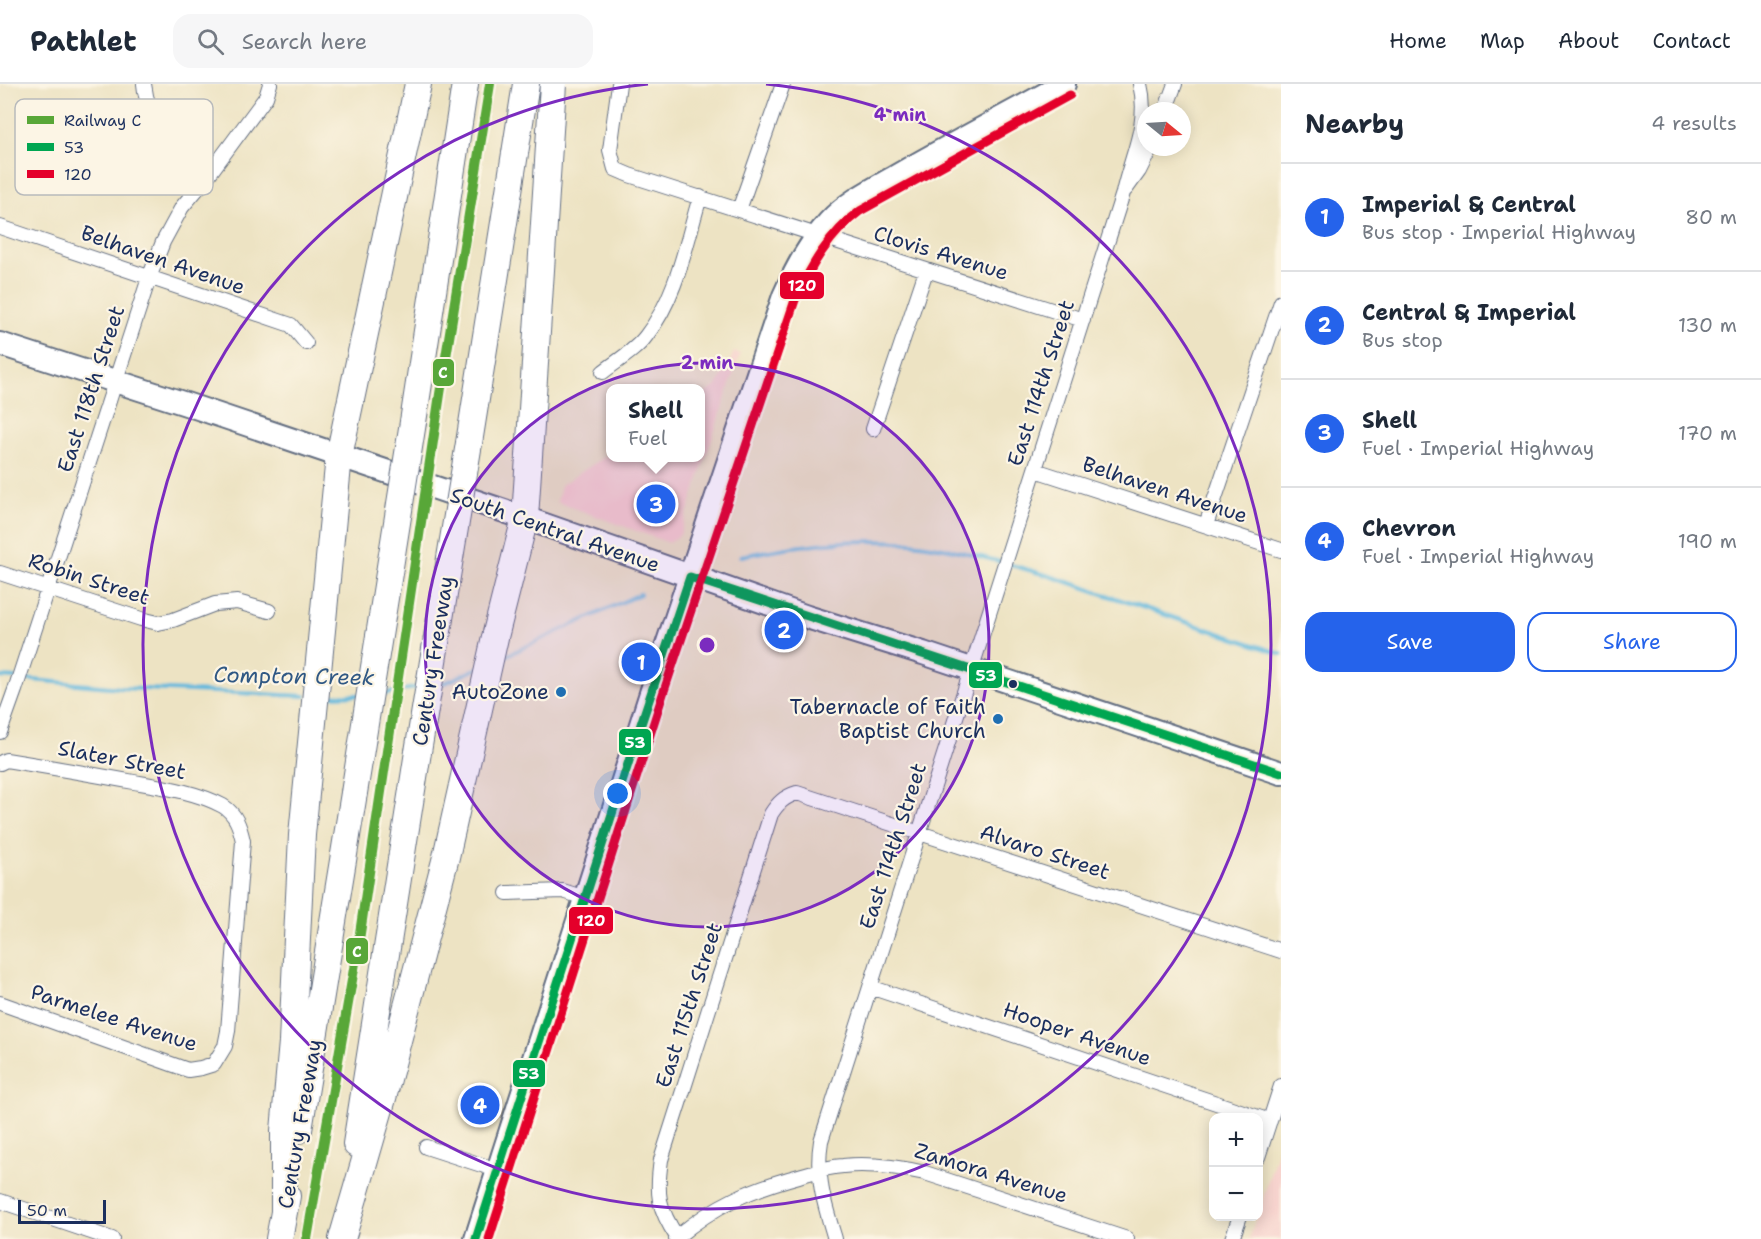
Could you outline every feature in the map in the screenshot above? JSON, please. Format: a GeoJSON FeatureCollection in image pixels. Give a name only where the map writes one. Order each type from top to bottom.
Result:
{"type":"FeatureCollection","features":[{"type":"Feature","properties":{"kind":"highway"},"geometry":{"type":"LineString","coordinates":[[284,1212],[284,1131],[292,1042],[302,835],[339,456],[418,84]]}},
{"type":"Feature","properties":{"kind":"highway","name":"Century Freeway"},"geometry":{"type":"LineString","coordinates":[[279,1239],[314,1047],[465,84]]}},
{"type":"Feature","properties":{"kind":"highway","name":"Century Freeway"},"geometry":{"type":"LineString","coordinates":[[341,1239],[526,84]]}},
{"type":"Feature","properties":{"kind":"highway"},"geometry":{"type":"LineString","coordinates":[[341,1239],[386,1086],[446,857],[496,633],[525,518],[553,84]]}},
{"type":"Feature","properties":{"kind":"main road"},"geometry":{"type":"LineString","coordinates":[[476,1239],[690,577],[784,296],[795,271],[817,236],[830,221],[863,196],[1064,84]]}},
{"type":"Feature","properties":{"kind":"main road","name":"South Central Avenue"},"geometry":{"type":"LineString","coordinates":[[0,344],[525,518],[807,617],[1281,773]]}},
{"type":"Feature","properties":{"kind":"street"},"geometry":{"type":"LineString","coordinates":[[144,84],[147,99]]}},
{"type":"Feature","properties":{"kind":"street","name":"East 118th Street"},"geometry":{"type":"LineString","coordinates":[[213,169],[266,97],[270,84]]}},
{"type":"Feature","properties":{"kind":"street","name":"Clovis Avenue"},"geometry":{"type":"LineString","coordinates":[[619,84],[610,150],[615,169],[926,272],[1083,320]]}},
{"type":"Feature","properties":{"kind":"street"},"geometry":{"type":"LineString","coordinates":[[739,210],[783,84]]}},
{"type":"Feature","properties":{"kind":"street","name":"East 114th Street"},"geometry":{"type":"LineString","coordinates":[[835,1239],[821,1191],[818,1171],[821,1141],[1123,194],[1143,126],[1144,100],[1140,84]]}},
{"type":"Feature","properties":{"kind":"street"},"geometry":{"type":"LineString","coordinates":[[1168,102],[1175,84]]}},
{"type":"Feature","properties":{"kind":"street","name":"East 114th Street"},"geometry":{"type":"LineString","coordinates":[[1123,194],[1146,156]]}},
{"type":"Feature","properties":{"kind":"street","name":"East 118th Street"},"geometry":{"type":"LineString","coordinates":[[0,732],[27,656],[149,278],[163,242],[182,207],[192,195]]}},
{"type":"Feature","properties":{"kind":"street"},"geometry":{"type":"LineString","coordinates":[[603,372],[645,338],[662,312],[677,273],[700,197]]}},
{"type":"Feature","properties":{"kind":"street","name":"Belhaven Avenue"},"geometry":{"type":"LineString","coordinates":[[0,227],[291,326],[306,343]]}},
{"type":"Feature","properties":{"kind":"street"},"geometry":{"type":"LineString","coordinates":[[873,429],[926,272]]}},
{"type":"Feature","properties":{"kind":"street"},"geometry":{"type":"LineString","coordinates":[[1206,525],[1281,302]]}},
{"type":"Feature","properties":{"kind":"street","name":"Belhaven Avenue"},"geometry":{"type":"LineString","coordinates":[[1035,470],[1281,550]]}},
{"type":"Feature","properties":{"kind":"street","name":"Robin Street"},"geometry":{"type":"LineString","coordinates":[[0,573],[158,623],[173,620],[215,604],[237,602],[269,611]]}},
{"type":"Feature","properties":{"kind":"street","name":"Slater Street"},"geometry":{"type":"LineString","coordinates":[[0,763],[6,760],[166,788],[205,799],[223,806],[233,814],[240,827],[243,841],[228,1032],[225,1046],[214,1064]]}},
{"type":"Feature","properties":{"kind":"street","name":"Alvaro Street"},"geometry":{"type":"LineString","coordinates":[[797,793],[1281,951]]}},
{"type":"Feature","properties":{"kind":"street","name":"East 115th Street"},"geometry":{"type":"LineString","coordinates":[[676,1238],[665,1219],[659,1200],[658,1183],[662,1160],[771,814],[778,803],[797,793]]}},
{"type":"Feature","properties":{"kind":"street"},"geometry":{"type":"LineString","coordinates":[[507,893],[563,891],[585,898]]}},
{"type":"Feature","properties":{"kind":"street","name":"Hooper Avenue"},"geometry":{"type":"LineString","coordinates":[[870,987],[1270,1121]]}},
{"type":"Feature","properties":{"kind":"street","name":"Parmelee Avenue"},"geometry":{"type":"LineString","coordinates":[[0,1003],[188,1070],[214,1064]]}},
{"type":"Feature","properties":{"kind":"street"},"geometry":{"type":"LineString","coordinates":[[1263,1142],[1281,1086]]}},
{"type":"Feature","properties":{"kind":"street"},"geometry":{"type":"LineString","coordinates":[[426,1147],[497,1170]]}},
{"type":"Feature","properties":{"kind":"street","name":"Zamora Avenue"},"geometry":{"type":"LineString","coordinates":[[676,1238],[698,1219],[723,1203],[769,1185],[842,1166],[868,1165],[895,1166],[925,1173],[1127,1239]]}},
{"type":"Feature","properties":{"kind":"street"},"geometry":{"type":"LineString","coordinates":[[0,1201],[112,1239]]}},
{"type":"Feature","properties":{"kind":"street"},"geometry":{"type":"LineString","coordinates":[[1232,1239],[1238,1221]]}},
{"type":"Feature","properties":{"kind":"shaded area"},"geometry":{"type":"Polygon","coordinates":[[[734,352],[740,354],[705,460],[705,394],[717,386],[734,352]]]}},
{"type":"Feature","properties":{"kind":"shaded area"},"geometry":{"type":"Polygon","coordinates":[[[606,456],[606,462],[704,462],[680,535],[669,543],[557,502],[561,485],[606,456]]]}},
{"type":"Feature","properties":{"kind":"shaded area"},"geometry":{"type":"Polygon","coordinates":[[[1281,1139],[1281,1239],[1249,1239],[1255,1221],[1263,1221],[1263,1197],[1281,1139]]]}},
{"type":"Feature","properties":{"kind":"waterway"},"geometry":{"type":"LineString","coordinates":[[741,556],[826,543],[890,541],[934,546],[1001,562]]}},
{"type":"Feature","properties":{"kind":"waterway"},"geometry":{"type":"LineString","coordinates":[[1008,564],[1281,654]]}},
{"type":"Feature","properties":{"kind":"waterway","name":"Compton Creek"},"geometry":{"type":"LineString","coordinates":[[501,658],[640,594]]}},
{"type":"Feature","properties":{"kind":"waterway","name":"Compton Creek"},"geometry":{"type":"LineString","coordinates":[[438,684],[478,668]]}},
{"type":"Feature","properties":{"kind":"waterway","name":"Compton Creek"},"geometry":{"type":"LineString","coordinates":[[0,677],[15,678]]}},
{"type":"Feature","properties":{"kind":"waterway","name":"Compton Creek"},"geometry":{"type":"LineString","coordinates":[[22,679],[121,688],[305,696]]}},
{"type":"Feature","properties":{"kind":"waterway","name":"Compton Creek"},"geometry":{"type":"LineString","coordinates":[[379,695],[419,687]]}},
{"type":"Feature","properties":{"kind":"waterway","name":"Compton Creek"},"geometry":{"type":"LineString","coordinates":[[325,696],[359,695]]}},
{"type":"Feature","properties":{"kind":"rail line","name":"C"},"geometry":{"type":"LineString","coordinates":[[307,1239],[359,940],[440,394],[490,84]]}},
{"type":"Feature","properties":{"kind":"transit line","name":"120"},"geometry":{"type":"LineString","coordinates":[[489,1239],[663,694],[801,287],[830,240],[860,211],[1070,95]]}},
{"type":"Feature","properties":{"kind":"transit line","name":"53"},"geometry":{"type":"LineString","coordinates":[[690,577],[1281,773]]}},
{"type":"Feature","properties":{"kind":"transit line","name":"53"},"geometry":{"type":"LineString","coordinates":[[476,1239],[690,577]]}},
{"type":"Feature","properties":{"kind":"place","name":"Shell"},"geometry":{"type":"Point","coordinates":[656,504]}},
{"type":"Feature","properties":{"kind":"place","name":"Central & Imperial"},"geometry":{"type":"Point","coordinates":[784,630]}},
{"type":"Feature","properties":{"kind":"place","name":"Imperial & Central"},"geometry":{"type":"Point","coordinates":[641,662]}},
{"type":"Feature","properties":{"kind":"place","name":"AutoZone"},"geometry":{"type":"Point","coordinates":[561,692]}},
{"type":"Feature","properties":{"kind":"place","name":"Tabernacle of Faith Baptist Church"},"geometry":{"type":"Point","coordinates":[998,719]}},
{"type":"Feature","properties":{"kind":"place","name":"Chevron"},"geometry":{"type":"Point","coordinates":[480,1105]}}]}
